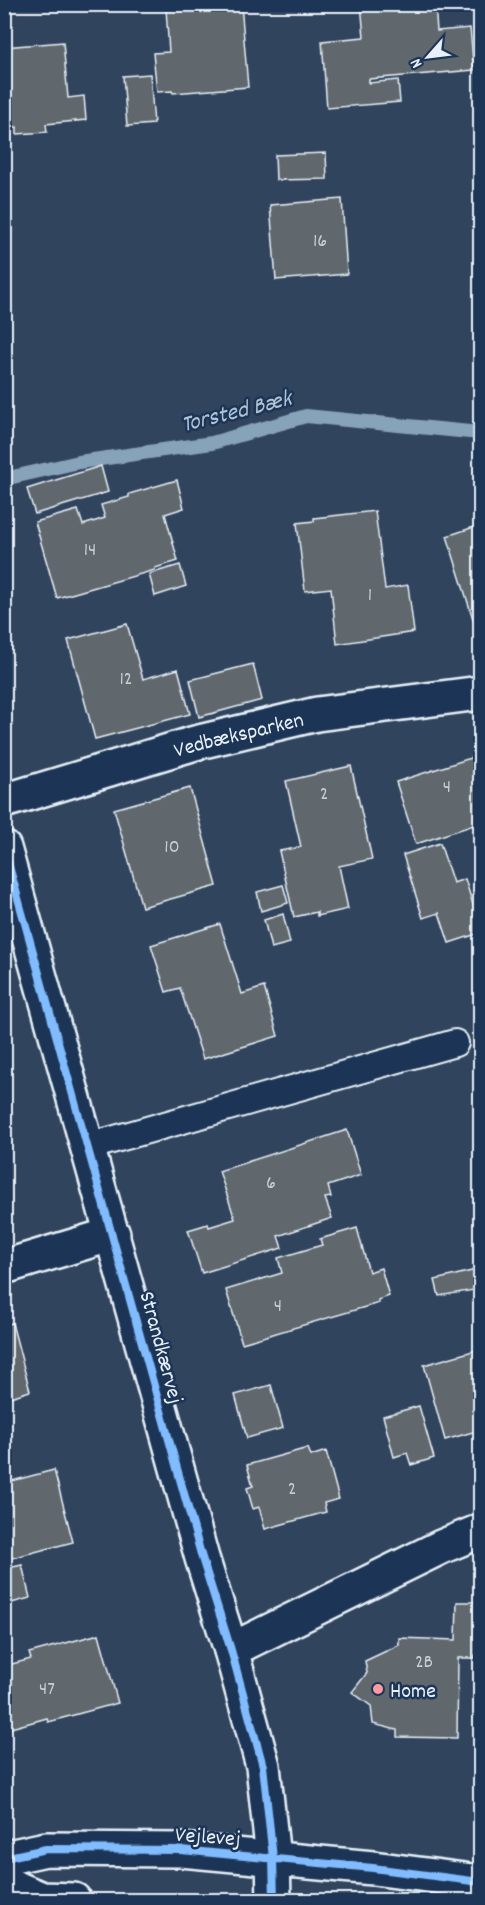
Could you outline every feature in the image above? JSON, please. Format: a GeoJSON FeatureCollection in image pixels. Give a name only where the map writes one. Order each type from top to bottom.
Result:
{"type":"FeatureCollection","features":[{"type":"Feature","properties":{"kind":"street","name":"Vedbæksparken"},"geometry":{"type":"LineString","coordinates":[[4,801],[195,743],[317,714],[480,693]]}},
{"type":"Feature","properties":{"kind":"street","name":"Strandkærvej"},"geometry":{"type":"LineString","coordinates":[[4,848],[202,1558],[231,1650],[263,1766],[273,1858],[274,1900]]}},
{"type":"Feature","properties":{"kind":"street"},"geometry":{"type":"LineString","coordinates":[[4,1267],[113,1234]]}},
{"type":"Feature","properties":{"kind":"street"},"geometry":{"type":"LineString","coordinates":[[231,1650],[441,1547],[480,1531]]}},
{"type":"Feature","properties":{"kind":"street","name":"Vejlevej"},"geometry":{"type":"LineString","coordinates":[[4,1858],[46,1848],[181,1850],[273,1858],[480,1882]]}},
{"type":"Feature","properties":{"kind":"street"},"geometry":{"type":"LineString","coordinates":[[4,1883],[42,1899],[74,1900]]}},
{"type":"Feature","properties":{"kind":"lane"},"geometry":{"type":"LineString","coordinates":[[87,1147],[455,1043]]}},
{"type":"Feature","properties":{"kind":"building"},"geometry":{"type":"Polygon","coordinates":[[[241,4],[248,87],[173,93],[172,91],[157,92],[153,53],[169,52],[166,9],[241,4]]]}},
{"type":"Feature","properties":{"kind":"building"},"geometry":{"type":"Polygon","coordinates":[[[361,4],[435,4],[437,31],[470,28],[474,70],[369,79],[369,83],[398,80],[400,102],[327,108],[322,41],[364,37],[361,4]]]}},
{"type":"Feature","properties":{"kind":"building"},"geometry":{"type":"Polygon","coordinates":[[[63,42],[68,98],[84,96],[86,120],[46,124],[47,132],[17,134],[17,127],[11,127],[11,132],[4,132],[4,47],[63,42]]]}},
{"type":"Feature","properties":{"kind":"building"},"geometry":{"type":"Polygon","coordinates":[[[150,74],[154,124],[127,126],[123,76],[150,74]]]}},
{"type":"Feature","properties":{"kind":"building"},"geometry":{"type":"Polygon","coordinates":[[[480,111],[480,138],[479,138],[476,112],[480,111]]]}},
{"type":"Feature","properties":{"kind":"building"},"geometry":{"type":"Polygon","coordinates":[[[326,153],[327,179],[276,180],[275,155],[326,153]]]}},
{"type":"Feature","properties":{"kind":"building"},"geometry":{"type":"Polygon","coordinates":[[[342,199],[347,274],[276,280],[270,205],[342,199]]]}},
{"type":"Feature","properties":{"kind":"building"},"geometry":{"type":"Polygon","coordinates":[[[101,466],[108,492],[35,514],[27,489],[101,466]]]}},
{"type":"Feature","properties":{"kind":"building"},"geometry":{"type":"Polygon","coordinates":[[[177,480],[184,508],[165,514],[178,561],[155,568],[155,570],[57,598],[35,522],[78,510],[83,525],[105,518],[101,505],[177,480]]]}},
{"type":"Feature","properties":{"kind":"building"},"geometry":{"type":"Polygon","coordinates":[[[375,511],[385,589],[408,585],[414,632],[337,644],[331,588],[305,591],[297,523],[314,521],[314,518],[375,511]]]}},
{"type":"Feature","properties":{"kind":"building"},"geometry":{"type":"Polygon","coordinates":[[[480,525],[480,641],[447,536],[480,525]]]}},
{"type":"Feature","properties":{"kind":"building"},"geometry":{"type":"Polygon","coordinates":[[[180,565],[186,586],[155,596],[149,574],[180,565]]]}},
{"type":"Feature","properties":{"kind":"building"},"geometry":{"type":"Polygon","coordinates":[[[127,624],[143,679],[178,669],[190,714],[95,739],[68,640],[127,624]]]}},
{"type":"Feature","properties":{"kind":"building"},"geometry":{"type":"Polygon","coordinates":[[[253,664],[262,700],[199,717],[190,680],[253,664]]]}},
{"type":"Feature","properties":{"kind":"building"},"geometry":{"type":"Polygon","coordinates":[[[480,755],[480,823],[416,844],[396,782],[480,755]]]}},
{"type":"Feature","properties":{"kind":"building"},"geometry":{"type":"Polygon","coordinates":[[[351,766],[372,859],[339,866],[348,909],[317,916],[317,912],[294,917],[279,851],[301,847],[286,781],[351,766]]]}},
{"type":"Feature","properties":{"kind":"building"},"geometry":{"type":"Polygon","coordinates":[[[190,788],[217,886],[142,907],[114,809],[190,788]]]}},
{"type":"Feature","properties":{"kind":"building"},"geometry":{"type":"Polygon","coordinates":[[[440,843],[453,883],[465,879],[480,927],[480,933],[449,943],[439,913],[423,918],[403,855],[440,843]]]}},
{"type":"Feature","properties":{"kind":"building"},"geometry":{"type":"Polygon","coordinates":[[[283,885],[288,903],[261,911],[257,892],[283,885]]]}},
{"type":"Feature","properties":{"kind":"building"},"geometry":{"type":"Polygon","coordinates":[[[283,914],[290,943],[271,948],[264,920],[283,914]]]}},
{"type":"Feature","properties":{"kind":"building"},"geometry":{"type":"Polygon","coordinates":[[[220,924],[242,994],[264,987],[278,1036],[203,1059],[180,988],[166,992],[151,945],[220,924]]]}},
{"type":"Feature","properties":{"kind":"building"},"geometry":{"type":"Polygon","coordinates":[[[347,1130],[361,1175],[328,1186],[331,1197],[325,1198],[332,1218],[278,1236],[282,1248],[202,1273],[188,1230],[208,1224],[209,1227],[235,1219],[219,1171],[347,1130]]]}},
{"type":"Feature","properties":{"kind":"building"},"geometry":{"type":"Polygon","coordinates":[[[357,1228],[369,1272],[381,1268],[389,1296],[378,1300],[379,1303],[242,1343],[226,1290],[282,1273],[278,1258],[322,1245],[320,1239],[357,1228]]]}},
{"type":"Feature","properties":{"kind":"building"},"geometry":{"type":"Polygon","coordinates":[[[476,1270],[480,1289],[439,1296],[435,1280],[476,1270]]]}},
{"type":"Feature","properties":{"kind":"building"},"geometry":{"type":"Polygon","coordinates":[[[12,1323],[30,1391],[4,1399],[4,1325],[12,1323]]]}},
{"type":"Feature","properties":{"kind":"building"},"geometry":{"type":"Polygon","coordinates":[[[480,1349],[480,1430],[445,1440],[424,1365],[480,1349]]]}},
{"type":"Feature","properties":{"kind":"building"},"geometry":{"type":"Polygon","coordinates":[[[271,1385],[283,1428],[247,1438],[235,1395],[271,1385]]]}},
{"type":"Feature","properties":{"kind":"building"},"geometry":{"type":"Polygon","coordinates":[[[419,1406],[434,1458],[411,1465],[407,1453],[394,1457],[383,1416],[419,1406]]]}},
{"type":"Feature","properties":{"kind":"building"},"geometry":{"type":"Polygon","coordinates":[[[308,1448],[311,1456],[326,1451],[339,1499],[324,1503],[326,1512],[265,1529],[259,1507],[253,1509],[247,1488],[253,1486],[247,1465],[308,1448]]]}},
{"type":"Feature","properties":{"kind":"building"},"geometry":{"type":"Polygon","coordinates":[[[54,1470],[73,1542],[4,1560],[4,1483],[54,1470]]]}},
{"type":"Feature","properties":{"kind":"building"},"geometry":{"type":"Polygon","coordinates":[[[22,1565],[30,1598],[4,1605],[4,1569],[22,1565]]]}},
{"type":"Feature","properties":{"kind":"building"},"geometry":{"type":"Polygon","coordinates":[[[475,1598],[480,1598],[480,1655],[475,1655],[475,1658],[458,1658],[457,1738],[397,1737],[397,1730],[373,1724],[371,1706],[352,1692],[367,1673],[365,1661],[399,1645],[399,1638],[456,1640],[457,1602],[475,1602],[475,1598]]]}},
{"type":"Feature","properties":{"kind":"building"},"geometry":{"type":"Polygon","coordinates":[[[99,1634],[118,1703],[48,1722],[47,1718],[4,1730],[4,1666],[31,1659],[29,1653],[99,1634]]]}},
{"type":"Feature","properties":{"kind":"waterway","name":"Torsted Bæk"},"geometry":{"type":"LineString","coordinates":[[4,479],[79,462],[212,443],[306,416],[480,433]]}},
{"type":"Feature","properties":{"kind":"cycle path"},"geometry":{"type":"LineString","coordinates":[[4,848],[202,1558],[231,1650],[263,1766],[273,1858],[274,1900]]}},
{"type":"Feature","properties":{"kind":"cycle path"},"geometry":{"type":"LineString","coordinates":[[4,1858],[46,1849],[181,1850],[373,1868],[480,1882]]}},
{"type":"Feature","properties":{"kind":"place","name":"Home"},"geometry":{"type":"Point","coordinates":[378,1689]}}]}
